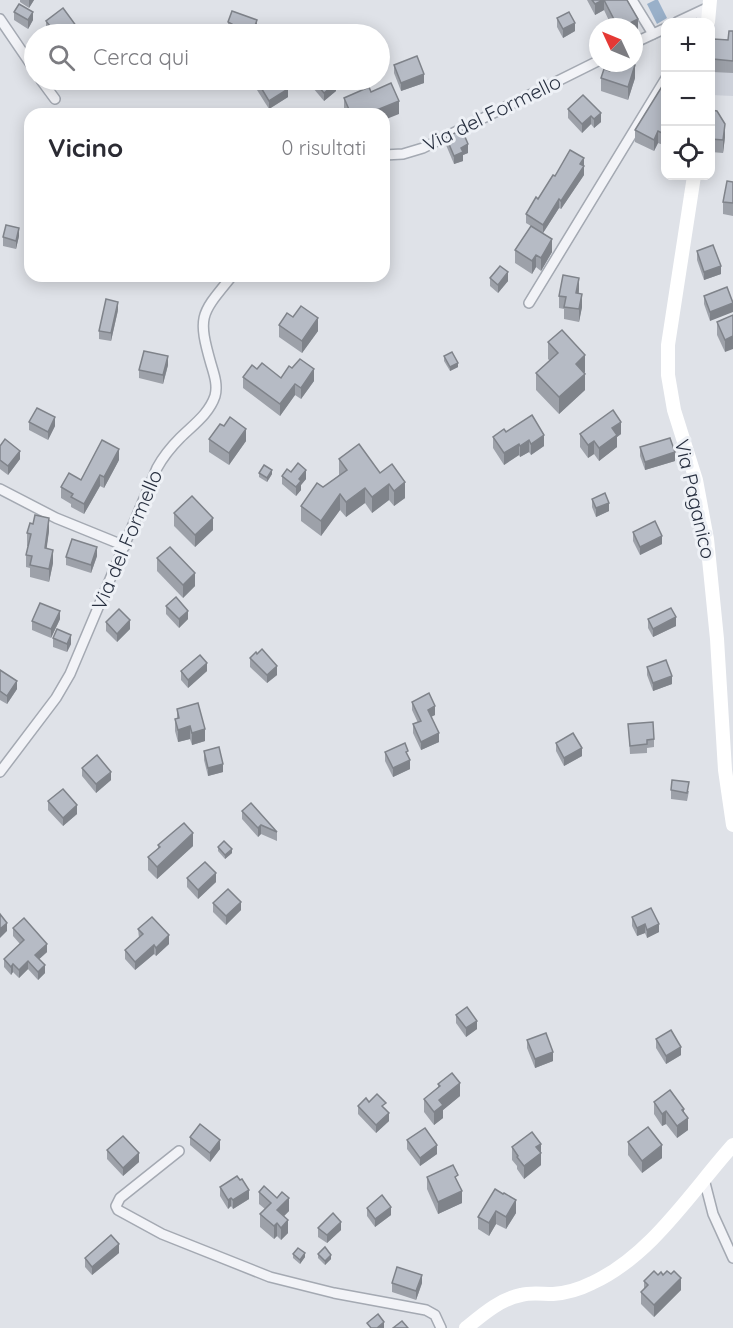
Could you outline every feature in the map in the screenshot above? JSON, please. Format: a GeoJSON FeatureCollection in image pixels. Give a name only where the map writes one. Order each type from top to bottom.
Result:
{"type":"FeatureCollection","features":[{"type":"Feature","properties":{"kind":"street"},"geometry":{"type":"LineString","coordinates":[[632,0],[653,34]]}},
{"type":"Feature","properties":{"kind":"street"},"geometry":{"type":"LineString","coordinates":[[684,18],[709,4]]}},
{"type":"Feature","properties":{"kind":"street"},"geometry":{"type":"LineString","coordinates":[[701,18],[709,4]]}},
{"type":"Feature","properties":{"kind":"street"},"geometry":{"type":"LineString","coordinates":[[0,19],[24,54]]}},
{"type":"Feature","properties":{"kind":"street"},"geometry":{"type":"LineString","coordinates":[[643,39],[661,30]]}},
{"type":"Feature","properties":{"kind":"street","name":"Via del Formello"},"geometry":{"type":"LineString","coordinates":[[390,155],[403,154],[423,148],[589,65]]}},
{"type":"Feature","properties":{"kind":"street"},"geometry":{"type":"LineString","coordinates":[[529,303],[661,86]]}},
{"type":"Feature","properties":{"kind":"street"},"geometry":{"type":"LineString","coordinates":[[49,90],[55,99]]}},
{"type":"Feature","properties":{"kind":"street","name":"Via Paganico"},"geometry":{"type":"LineString","coordinates":[[693,180],[668,345],[668,375],[674,410],[696,480],[708,546],[718,649],[725,770],[733,825]]}},
{"type":"Feature","properties":{"kind":"street","name":"Via del Formello"},"geometry":{"type":"LineString","coordinates":[[0,772],[66,682],[125,546],[147,487],[159,464],[177,441],[203,416],[213,399],[216,383],[204,338],[203,321],[209,305],[227,282]]}},
{"type":"Feature","properties":{"kind":"street"},"geometry":{"type":"LineString","coordinates":[[0,489],[63,522],[125,546]]}},
{"type":"Feature","properties":{"kind":"street"},"geometry":{"type":"LineString","coordinates":[[466,1328],[487,1311],[512,1297],[568,1292],[614,1271],[652,1239],[733,1145]]}},
{"type":"Feature","properties":{"kind":"street"},"geometry":{"type":"LineString","coordinates":[[179,1151],[120,1198],[116,1206],[118,1210],[162,1234],[270,1277],[334,1293],[426,1310],[435,1315],[441,1328]]}},
{"type":"Feature","properties":{"kind":"street"},"geometry":{"type":"LineString","coordinates":[[704,1179],[713,1214],[733,1258]]}},
{"type":"Feature","properties":{"kind":"shaded area"},"geometry":{"type":"Polygon","coordinates":[[[715,39],[733,39],[733,96],[715,95],[715,39]]]}},
{"type":"Feature","properties":{"kind":"water"},"geometry":{"type":"Polygon","coordinates":[[[658,0],[667,18],[661,18],[661,22],[657,24],[647,4],[658,0]]]}},
{"type":"Feature","properties":{"kind":"building"},"geometry":{"type":"Polygon","coordinates":[[[604,0],[627,0],[637,18],[613,18],[604,0]]]}},
{"type":"Feature","properties":{"kind":"building"},"geometry":{"type":"Polygon","coordinates":[[[19,4],[33,12],[28,20],[14,12],[19,4]]]}},
{"type":"Feature","properties":{"kind":"building"},"geometry":{"type":"Polygon","coordinates":[[[63,8],[75,24],[48,24],[46,21],[63,8]]]}},
{"type":"Feature","properties":{"kind":"building"},"geometry":{"type":"Polygon","coordinates":[[[232,11],[257,20],[256,24],[228,22],[232,11]]]}},
{"type":"Feature","properties":{"kind":"building"},"geometry":{"type":"Polygon","coordinates":[[[569,12],[575,23],[563,29],[557,18],[569,12]]]}},
{"type":"Feature","properties":{"kind":"building"},"geometry":{"type":"Polygon","coordinates":[[[729,31],[733,31],[733,61],[715,59],[715,39],[728,40],[729,31]]]}},
{"type":"Feature","properties":{"kind":"building"},"geometry":{"type":"Polygon","coordinates":[[[417,56],[424,74],[401,83],[394,65],[417,56]]]}},
{"type":"Feature","properties":{"kind":"building"},"geometry":{"type":"Polygon","coordinates":[[[603,72],[633,72],[628,87],[601,78],[603,72]]]}},
{"type":"Feature","properties":{"kind":"building"},"geometry":{"type":"Polygon","coordinates":[[[390,83],[399,101],[382,108],[348,108],[344,98],[362,90],[371,92],[390,90],[390,83]]]}},
{"type":"Feature","properties":{"kind":"building"},"geometry":{"type":"Polygon","coordinates":[[[661,88],[661,132],[658,131],[654,140],[635,130],[661,88]]]}},
{"type":"Feature","properties":{"kind":"building"},"geometry":{"type":"Polygon","coordinates":[[[262,90],[286,90],[269,101],[262,90]]]}},
{"type":"Feature","properties":{"kind":"building"},"geometry":{"type":"Polygon","coordinates":[[[583,95],[601,113],[594,119],[591,116],[582,124],[568,109],[583,95]]]}},
{"type":"Feature","properties":{"kind":"building"},"geometry":{"type":"Polygon","coordinates":[[[715,111],[725,124],[723,140],[715,139],[715,111]]]}},
{"type":"Feature","properties":{"kind":"building"},"geometry":{"type":"Polygon","coordinates":[[[462,130],[468,144],[461,148],[463,152],[454,156],[446,137],[462,130]]]}},
{"type":"Feature","properties":{"kind":"building"},"geometry":{"type":"Polygon","coordinates":[[[570,150],[584,158],[580,164],[584,166],[543,225],[526,214],[536,197],[538,199],[553,175],[555,176],[570,150]]]}},
{"type":"Feature","properties":{"kind":"building"},"geometry":{"type":"Polygon","coordinates":[[[727,181],[733,182],[733,203],[723,202],[727,181]]]}},
{"type":"Feature","properties":{"kind":"building"},"geometry":{"type":"Polygon","coordinates":[[[6,225],[19,228],[16,241],[3,237],[6,225]]]}},
{"type":"Feature","properties":{"kind":"building"},"geometry":{"type":"Polygon","coordinates":[[[531,226],[552,239],[541,258],[536,255],[532,261],[515,250],[531,226]]]}},
{"type":"Feature","properties":{"kind":"building"},"geometry":{"type":"Polygon","coordinates":[[[713,245],[721,266],[704,272],[697,251],[713,245]]]}},
{"type":"Feature","properties":{"kind":"building"},"geometry":{"type":"Polygon","coordinates":[[[500,266],[508,272],[498,285],[490,278],[500,266]]]}},
{"type":"Feature","properties":{"kind":"building"},"geometry":{"type":"Polygon","coordinates":[[[563,275],[579,278],[576,293],[582,294],[579,309],[564,307],[566,297],[559,296],[563,275]]]}},
{"type":"Feature","properties":{"kind":"building"},"geometry":{"type":"Polygon","coordinates":[[[727,287],[733,303],[710,312],[704,296],[727,287]]]}},
{"type":"Feature","properties":{"kind":"building"},"geometry":{"type":"Polygon","coordinates":[[[106,299],[118,302],[111,333],[99,331],[106,299]]]}},
{"type":"Feature","properties":{"kind":"building"},"geometry":{"type":"Polygon","coordinates":[[[301,306],[318,318],[302,341],[279,325],[287,313],[293,317],[301,306]]]}},
{"type":"Feature","properties":{"kind":"building"},"geometry":{"type":"Polygon","coordinates":[[[733,315],[733,336],[725,340],[717,322],[733,315]]]}},
{"type":"Feature","properties":{"kind":"building"},"geometry":{"type":"Polygon","coordinates":[[[562,330],[585,355],[576,364],[585,374],[559,397],[536,373],[558,353],[548,342],[562,330]]]}},
{"type":"Feature","properties":{"kind":"building"},"geometry":{"type":"Polygon","coordinates":[[[144,351],[168,356],[163,375],[139,370],[144,351]]]}},
{"type":"Feature","properties":{"kind":"building"},"geometry":{"type":"Polygon","coordinates":[[[452,352],[458,363],[450,367],[444,356],[452,352]]]}},
{"type":"Feature","properties":{"kind":"building"},"geometry":{"type":"Polygon","coordinates":[[[300,359],[314,369],[301,388],[295,384],[280,404],[243,377],[252,365],[257,369],[262,363],[281,378],[289,366],[292,368],[300,359]]]}},
{"type":"Feature","properties":{"kind":"building"},"geometry":{"type":"Polygon","coordinates":[[[37,408],[55,417],[48,432],[29,422],[37,408]]]}},
{"type":"Feature","properties":{"kind":"building"},"geometry":{"type":"Polygon","coordinates":[[[613,410],[621,422],[612,428],[617,435],[599,448],[594,441],[588,445],[580,434],[613,410]]]}},
{"type":"Feature","properties":{"kind":"building"},"geometry":{"type":"Polygon","coordinates":[[[532,415],[544,435],[531,444],[529,440],[504,453],[493,437],[504,429],[506,432],[532,415]]]}},
{"type":"Feature","properties":{"kind":"building"},"geometry":{"type":"Polygon","coordinates":[[[230,417],[246,429],[229,453],[209,439],[220,424],[224,426],[230,417]]]}},
{"type":"Feature","properties":{"kind":"building"},"geometry":{"type":"Polygon","coordinates":[[[670,438],[675,452],[645,462],[640,447],[670,438]]]}},
{"type":"Feature","properties":{"kind":"building"},"geometry":{"type":"Polygon","coordinates":[[[5,439],[20,451],[8,466],[0,460],[0,446],[5,439]]]}},
{"type":"Feature","properties":{"kind":"building"},"geometry":{"type":"Polygon","coordinates":[[[102,440],[119,449],[104,477],[100,475],[84,504],[71,497],[73,494],[61,487],[69,473],[81,480],[102,440]]]}},
{"type":"Feature","properties":{"kind":"building"},"geometry":{"type":"Polygon","coordinates":[[[359,444],[380,473],[392,464],[405,482],[394,491],[389,484],[372,497],[365,488],[346,502],[340,494],[321,521],[301,506],[317,483],[323,487],[347,470],[339,459],[359,444]]]}},
{"type":"Feature","properties":{"kind":"building"},"geometry":{"type":"Polygon","coordinates":[[[298,463],[306,470],[296,487],[282,476],[287,469],[291,472],[298,463]]]}},
{"type":"Feature","properties":{"kind":"building"},"geometry":{"type":"Polygon","coordinates":[[[264,465],[272,470],[267,478],[259,473],[264,465]]]}},
{"type":"Feature","properties":{"kind":"building"},"geometry":{"type":"Polygon","coordinates":[[[605,493],[609,503],[596,508],[592,499],[605,493]]]}},
{"type":"Feature","properties":{"kind":"building"},"geometry":{"type":"Polygon","coordinates":[[[192,496],[213,518],[195,535],[174,513],[192,496]]]}},
{"type":"Feature","properties":{"kind":"building"},"geometry":{"type":"Polygon","coordinates":[[[35,515],[49,518],[45,548],[53,550],[49,569],[30,565],[32,556],[26,555],[31,534],[27,533],[30,523],[33,524],[35,515]]]}},
{"type":"Feature","properties":{"kind":"building"},"geometry":{"type":"Polygon","coordinates":[[[655,521],[662,536],[640,547],[633,532],[655,521]]]}},
{"type":"Feature","properties":{"kind":"building"},"geometry":{"type":"Polygon","coordinates":[[[72,539],[97,547],[91,565],[66,557],[72,539]]]}},
{"type":"Feature","properties":{"kind":"building"},"geometry":{"type":"Polygon","coordinates":[[[170,547],[195,573],[183,585],[157,558],[170,547]]]}},
{"type":"Feature","properties":{"kind":"building"},"geometry":{"type":"Polygon","coordinates":[[[176,597],[188,611],[179,619],[166,606],[176,597]]]}},
{"type":"Feature","properties":{"kind":"building"},"geometry":{"type":"Polygon","coordinates":[[[40,603],[60,611],[51,629],[32,621],[40,603]]]}},
{"type":"Feature","properties":{"kind":"building"},"geometry":{"type":"Polygon","coordinates":[[[671,608],[676,617],[653,629],[648,619],[671,608]]]}},
{"type":"Feature","properties":{"kind":"building"},"geometry":{"type":"Polygon","coordinates":[[[119,609],[130,620],[117,634],[106,622],[119,609]]]}},
{"type":"Feature","properties":{"kind":"building"},"geometry":{"type":"Polygon","coordinates":[[[57,629],[71,635],[67,644],[53,638],[57,629]]]}},
{"type":"Feature","properties":{"kind":"building"},"geometry":{"type":"Polygon","coordinates":[[[262,649],[277,666],[267,675],[250,658],[262,649]]]}},
{"type":"Feature","properties":{"kind":"building"},"geometry":{"type":"Polygon","coordinates":[[[200,655],[207,663],[188,680],[181,671],[200,655]]]}},
{"type":"Feature","properties":{"kind":"building"},"geometry":{"type":"Polygon","coordinates":[[[666,660],[672,676],[653,683],[647,667],[666,660]]]}},
{"type":"Feature","properties":{"kind":"building"},"geometry":{"type":"Polygon","coordinates":[[[0,670],[17,681],[7,696],[0,691],[0,670]]]}},
{"type":"Feature","properties":{"kind":"building"},"geometry":{"type":"Polygon","coordinates":[[[429,693],[435,706],[428,710],[439,733],[421,742],[413,724],[421,721],[412,702],[429,693]]]}},
{"type":"Feature","properties":{"kind":"building"},"geometry":{"type":"Polygon","coordinates":[[[198,703],[205,729],[192,733],[190,726],[178,730],[175,719],[179,718],[177,709],[198,703]]]}},
{"type":"Feature","properties":{"kind":"building"},"geometry":{"type":"Polygon","coordinates":[[[653,722],[654,739],[647,740],[647,744],[630,746],[628,724],[653,722]]]}},
{"type":"Feature","properties":{"kind":"building"},"geometry":{"type":"Polygon","coordinates":[[[573,733],[582,748],[564,758],[556,743],[573,733]]]}},
{"type":"Feature","properties":{"kind":"building"},"geometry":{"type":"Polygon","coordinates":[[[405,743],[410,760],[393,768],[385,752],[405,743]]]}},
{"type":"Feature","properties":{"kind":"building"},"geometry":{"type":"Polygon","coordinates":[[[219,747],[223,764],[208,768],[204,751],[219,747]]]}},
{"type":"Feature","properties":{"kind":"building"},"geometry":{"type":"Polygon","coordinates":[[[97,755],[111,772],[96,784],[82,768],[97,755]]]}},
{"type":"Feature","properties":{"kind":"building"},"geometry":{"type":"Polygon","coordinates":[[[672,780],[689,782],[687,793],[671,790],[672,780]]]}},
{"type":"Feature","properties":{"kind":"building"},"geometry":{"type":"Polygon","coordinates":[[[63,789],[77,805],[63,818],[48,801],[63,789]]]}},
{"type":"Feature","properties":{"kind":"building"},"geometry":{"type":"Polygon","coordinates":[[[251,803],[277,832],[261,825],[258,828],[242,811],[251,803]]]}},
{"type":"Feature","properties":{"kind":"building"},"geometry":{"type":"Polygon","coordinates":[[[184,823],[193,833],[157,867],[148,857],[160,847],[158,845],[184,823]]]}},
{"type":"Feature","properties":{"kind":"building"},"geometry":{"type":"Polygon","coordinates":[[[224,841],[232,849],[225,855],[218,847],[224,841]]]}},
{"type":"Feature","properties":{"kind":"building"},"geometry":{"type":"Polygon","coordinates":[[[205,862],[216,873],[198,890],[187,878],[205,862]]]}},
{"type":"Feature","properties":{"kind":"building"},"geometry":{"type":"Polygon","coordinates":[[[228,889],[241,902],[226,916],[213,903],[228,889]]]}},
{"type":"Feature","properties":{"kind":"building"},"geometry":{"type":"Polygon","coordinates":[[[651,908],[659,924],[647,930],[645,924],[637,928],[632,917],[651,908]]]}},
{"type":"Feature","properties":{"kind":"building"},"geometry":{"type":"Polygon","coordinates":[[[0,914],[7,923],[0,929],[0,914]]]}},
{"type":"Feature","properties":{"kind":"building"},"geometry":{"type":"Polygon","coordinates":[[[152,917],[169,935],[156,948],[154,945],[135,962],[125,950],[143,934],[138,929],[152,917]]]}},
{"type":"Feature","properties":{"kind":"building"},"geometry":{"type":"Polygon","coordinates":[[[24,918],[47,944],[35,955],[45,965],[38,972],[28,961],[19,970],[13,964],[11,967],[4,959],[24,940],[13,928],[24,918]]]}},
{"type":"Feature","properties":{"kind":"building"},"geometry":{"type":"Polygon","coordinates":[[[467,1007],[477,1021],[466,1028],[456,1015],[467,1007]]]}},
{"type":"Feature","properties":{"kind":"building"},"geometry":{"type":"Polygon","coordinates":[[[671,1030],[681,1047],[666,1056],[656,1039],[671,1030]]]}},
{"type":"Feature","properties":{"kind":"building"},"geometry":{"type":"Polygon","coordinates":[[[546,1033],[553,1052],[535,1059],[527,1040],[546,1033]]]}},
{"type":"Feature","properties":{"kind":"building"},"geometry":{"type":"Polygon","coordinates":[[[452,1073],[460,1083],[439,1100],[443,1105],[434,1112],[424,1099],[452,1073]]]}},
{"type":"Feature","properties":{"kind":"building"},"geometry":{"type":"Polygon","coordinates":[[[670,1090],[688,1118],[677,1126],[666,1111],[662,1114],[654,1102],[670,1090]]]}},
{"type":"Feature","properties":{"kind":"building"},"geometry":{"type":"Polygon","coordinates":[[[377,1094],[386,1103],[382,1106],[389,1113],[376,1125],[358,1106],[366,1098],[369,1102],[377,1094]]]}},
{"type":"Feature","properties":{"kind":"building"},"geometry":{"type":"Polygon","coordinates":[[[200,1124],[220,1140],[210,1153],[190,1137],[200,1124]]]}},
{"type":"Feature","properties":{"kind":"building"},"geometry":{"type":"Polygon","coordinates":[[[648,1127],[662,1145],[642,1161],[628,1142],[648,1127]]]}},
{"type":"Feature","properties":{"kind":"building"},"geometry":{"type":"Polygon","coordinates":[[[425,1128],[437,1145],[420,1158],[407,1140],[425,1128]]]}},
{"type":"Feature","properties":{"kind":"building"},"geometry":{"type":"Polygon","coordinates":[[[532,1132],[541,1144],[536,1147],[541,1153],[524,1166],[512,1147],[532,1132]]]}},
{"type":"Feature","properties":{"kind":"building"},"geometry":{"type":"Polygon","coordinates":[[[123,1136],[139,1153],[123,1168],[107,1150],[123,1136]]]}},
{"type":"Feature","properties":{"kind":"building"},"geometry":{"type":"Polygon","coordinates":[[[453,1165],[458,1175],[455,1177],[462,1191],[438,1202],[427,1177],[453,1165]]]}},
{"type":"Feature","properties":{"kind":"building"},"geometry":{"type":"Polygon","coordinates":[[[237,1176],[240,1180],[242,1179],[249,1190],[233,1200],[231,1198],[228,1200],[220,1187],[237,1176]]]}},
{"type":"Feature","properties":{"kind":"building"},"geometry":{"type":"Polygon","coordinates":[[[264,1186],[277,1198],[282,1192],[289,1198],[277,1210],[288,1220],[281,1228],[277,1223],[274,1226],[260,1214],[271,1203],[259,1192],[264,1186]]]}},
{"type":"Feature","properties":{"kind":"building"},"geometry":{"type":"Polygon","coordinates":[[[495,1189],[516,1200],[506,1217],[496,1211],[489,1223],[478,1217],[495,1189]]]}},
{"type":"Feature","properties":{"kind":"building"},"geometry":{"type":"Polygon","coordinates":[[[382,1195],[391,1207],[375,1219],[367,1208],[382,1195]]]}},
{"type":"Feature","properties":{"kind":"building"},"geometry":{"type":"Polygon","coordinates":[[[333,1213],[341,1222],[327,1235],[318,1228],[333,1213]]]}},
{"type":"Feature","properties":{"kind":"building"},"geometry":{"type":"Polygon","coordinates":[[[111,1235],[119,1244],[92,1267],[85,1258],[111,1235]]]}},
{"type":"Feature","properties":{"kind":"building"},"geometry":{"type":"Polygon","coordinates":[[[325,1247],[331,1255],[325,1261],[318,1254],[325,1247]]]}},
{"type":"Feature","properties":{"kind":"building"},"geometry":{"type":"Polygon","coordinates":[[[298,1248],[305,1253],[300,1260],[293,1254],[298,1248]]]}},
{"type":"Feature","properties":{"kind":"building"},"geometry":{"type":"Polygon","coordinates":[[[397,1267],[422,1275],[416,1291],[392,1283],[397,1267]]]}},
{"type":"Feature","properties":{"kind":"building"},"geometry":{"type":"Polygon","coordinates":[[[654,1271],[658,1275],[661,1272],[663,1275],[667,1271],[671,1274],[674,1271],[681,1278],[654,1305],[641,1292],[648,1285],[644,1281],[654,1271]]]}},
{"type":"Feature","properties":{"kind":"building"},"geometry":{"type":"Polygon","coordinates":[[[378,1314],[384,1322],[377,1328],[371,1328],[367,1323],[378,1314]]]}},
{"type":"Feature","properties":{"kind":"building"},"geometry":{"type":"Polygon","coordinates":[[[402,1321],[408,1328],[393,1328],[402,1321]]]}}]}
